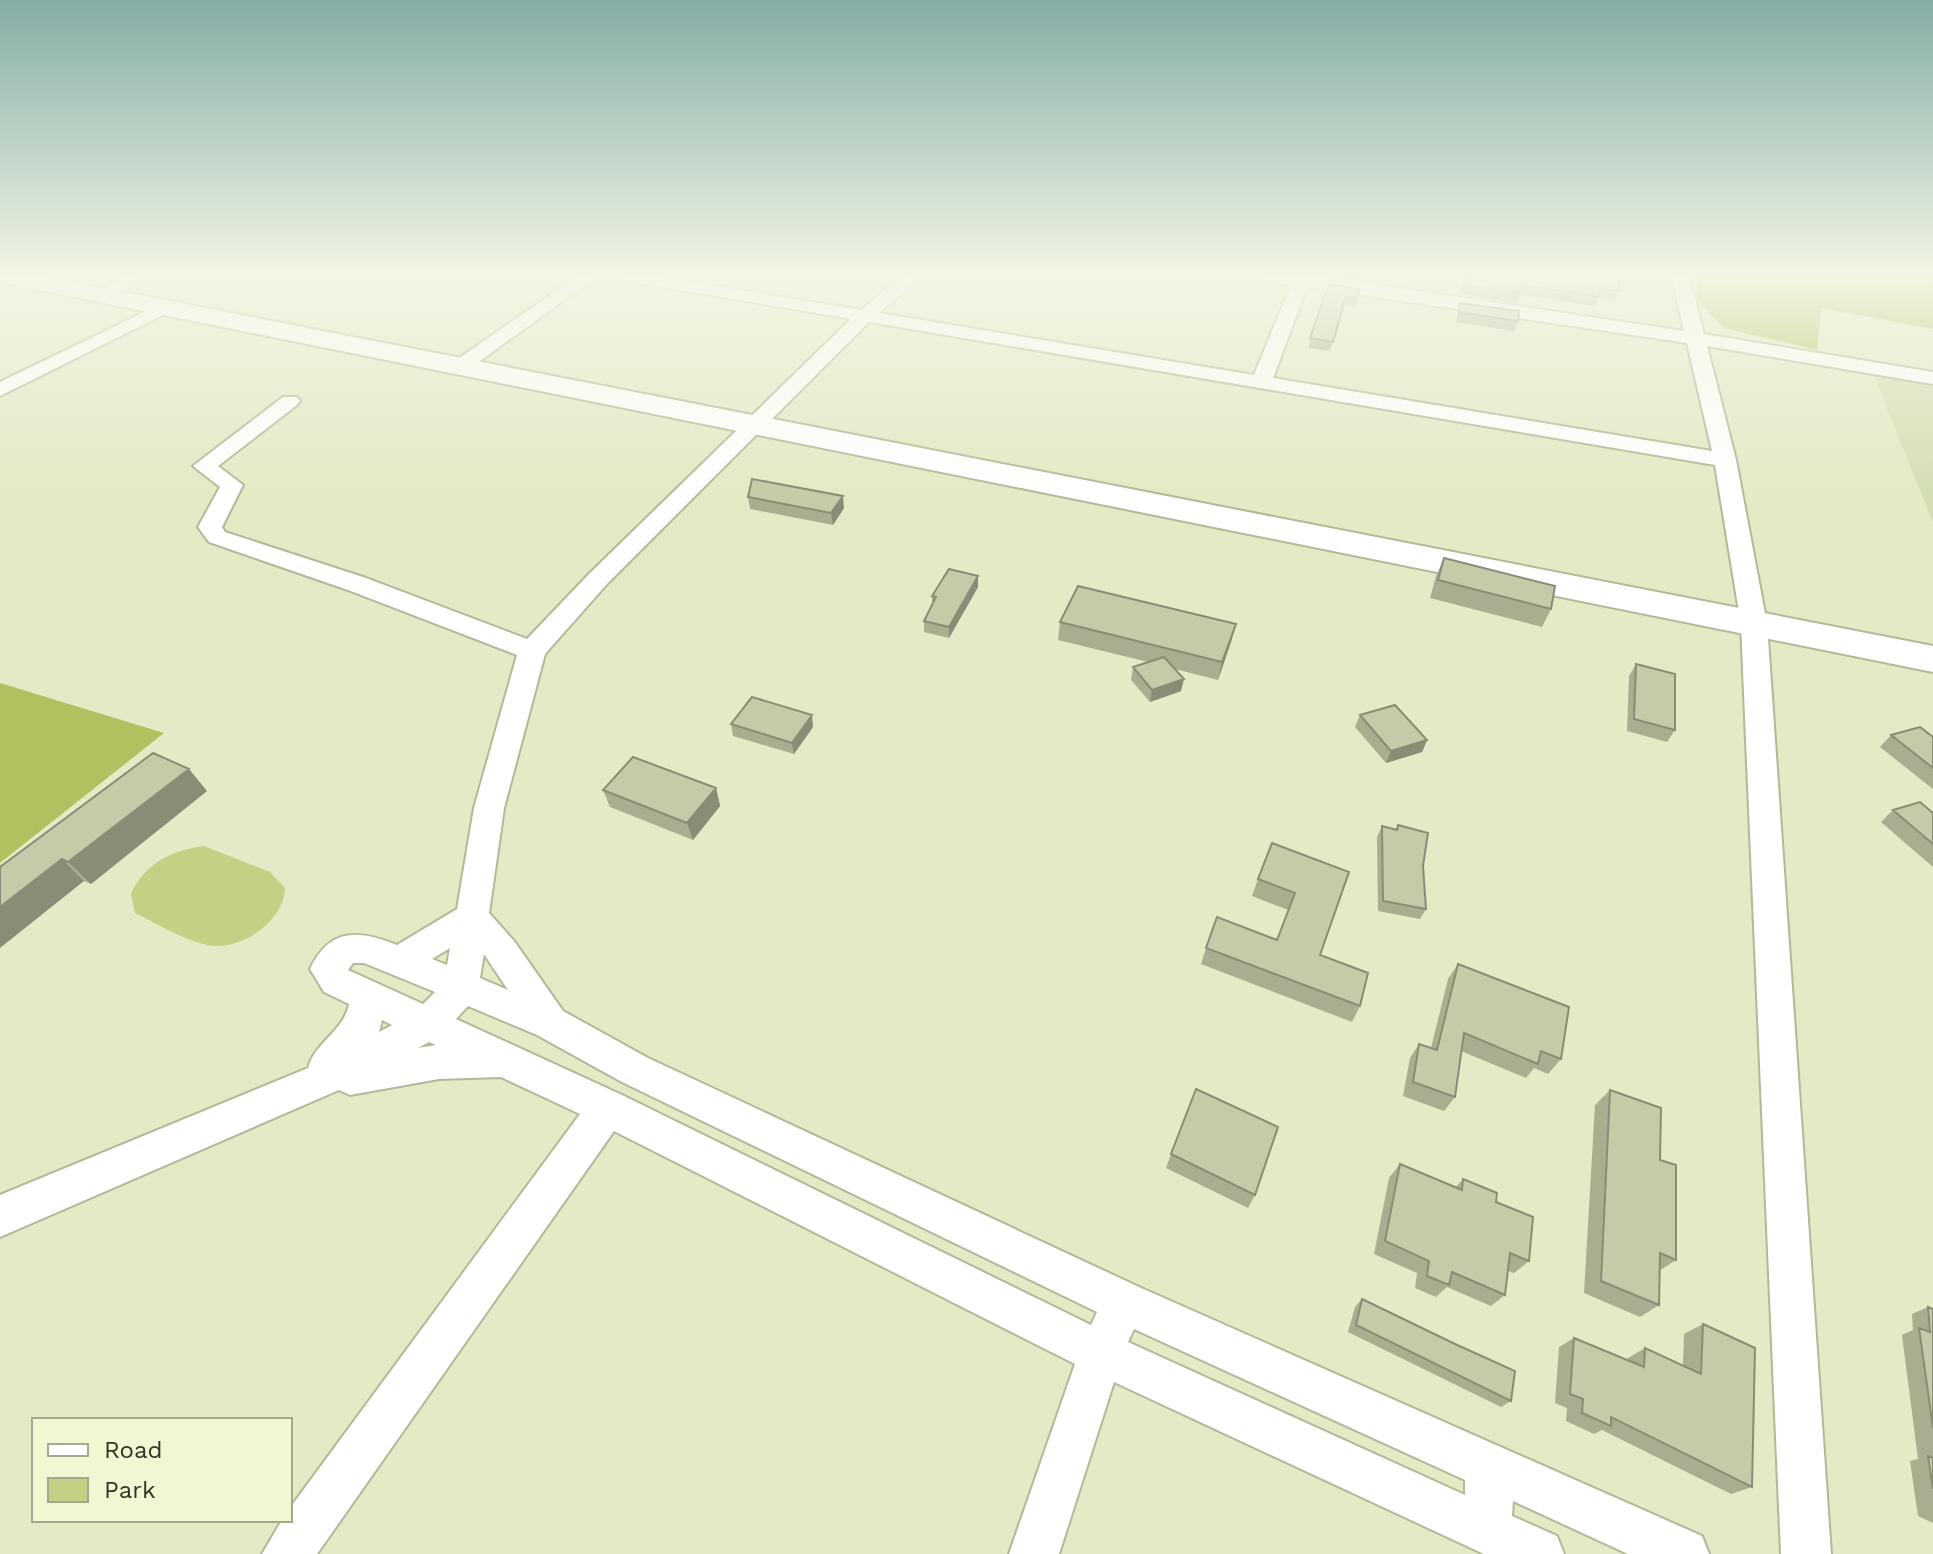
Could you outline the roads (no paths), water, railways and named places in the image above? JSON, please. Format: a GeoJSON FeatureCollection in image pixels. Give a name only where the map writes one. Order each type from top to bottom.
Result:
{"type":"FeatureCollection","features":[{"type":"Feature","properties":{"kind":"street"},"geometry":{"type":"LineString","coordinates":[[0,390],[84,348]]}},
{"type":"Feature","properties":{"kind":"street"},"geometry":{"type":"LineString","coordinates":[[370,348],[1933,659]]}},
{"type":"Feature","properties":{"kind":"street"},"geometry":{"type":"LineString","coordinates":[[462,365],[487,348]]}},
{"type":"Feature","properties":{"kind":"street"},"geometry":{"type":"LineString","coordinates":[[0,1216],[301,1091],[429,1024],[461,988],[489,808],[532,651],[598,579],[834,348]]}},
{"type":"Feature","properties":{"kind":"street"},"geometry":{"type":"LineString","coordinates":[[1056,348],[1725,460]]}},
{"type":"Feature","properties":{"kind":"street"},"geometry":{"type":"LineString","coordinates":[[1261,384],[1275,348]]}},
{"type":"Feature","properties":{"kind":"street"},"geometry":{"type":"LineString","coordinates":[[1695,348],[1725,460],[1754,624],[1806,1554]]}},
{"type":"Feature","properties":{"kind":"street"},"geometry":{"type":"LineString","coordinates":[[1750,348],[1933,378]]}},
{"type":"Feature","properties":{"kind":"street"},"geometry":{"type":"LineString","coordinates":[[290,401],[204,466],[232,485],[210,527],[217,537],[357,584],[532,651]]}},
{"type":"Feature","properties":{"kind":"street"},"geometry":{"type":"LineString","coordinates":[[398,962],[472,917]]}},
{"type":"Feature","properties":{"kind":"street"},"geometry":{"type":"LineString","coordinates":[[472,917],[502,951],[550,1023]]}},
{"type":"Feature","properties":{"kind":"street"},"geometry":{"type":"LineString","coordinates":[[1539,1554],[1101,1353],[608,1108],[336,981],[327,969],[342,951],[366,948],[550,1023],[635,1070],[1124,1302],[1684,1554]]}},
{"type":"Feature","properties":{"kind":"street"},"geometry":{"type":"LineString","coordinates":[[301,1091],[357,1036],[363,1026],[368,995]]}},
{"type":"Feature","properties":{"kind":"street"},"geometry":{"type":"LineString","coordinates":[[301,1091],[400,1067],[505,1059]]}},
{"type":"Feature","properties":{"kind":"street"},"geometry":{"type":"LineString","coordinates":[[287,1554],[608,1108]]}},
{"type":"Feature","properties":{"kind":"street"},"geometry":{"type":"LineString","coordinates":[[870,1237],[891,1192]]}},
{"type":"Feature","properties":{"kind":"street"},"geometry":{"type":"LineString","coordinates":[[1034,1554],[1101,1353],[1124,1302]]}},
{"type":"Feature","properties":{"kind":"street"},"geometry":{"type":"LineString","coordinates":[[1487,1530],[1490,1467]]}}]}
